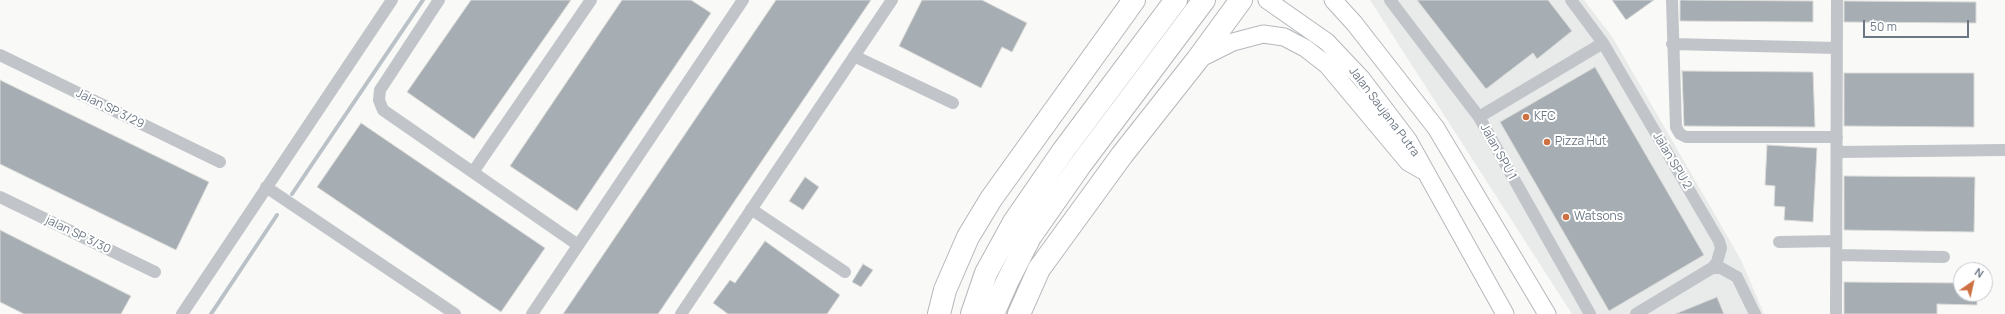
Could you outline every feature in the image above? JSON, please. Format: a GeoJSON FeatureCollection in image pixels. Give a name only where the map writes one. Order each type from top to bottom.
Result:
{"type":"FeatureCollection","features":[{"type":"Feature","properties":{"kind":"highway"},"geometry":{"type":"LineString","coordinates":[[938,314],[945,290],[968,237],[991,198],[1134,0]]}},
{"type":"Feature","properties":{"kind":"highway"},"geometry":{"type":"LineString","coordinates":[[972,314],[986,273],[1014,222],[1063,151],[1176,0]]}},
{"type":"Feature","properties":{"kind":"highway"},"geometry":{"type":"LineString","coordinates":[[993,314],[1007,282],[1030,237],[1081,164],[1204,0]]}},
{"type":"Feature","properties":{"kind":"highway"},"geometry":{"type":"LineString","coordinates":[[1020,314],[1039,269],[1122,155],[1197,60],[1241,0]]}},
{"type":"Feature","properties":{"kind":"main road","name":"Jalan Saujana Putra"},"geometry":{"type":"LineString","coordinates":[[1266,0],[1328,42],[1361,78],[1399,127],[1429,174],[1505,314]]}},
{"type":"Feature","properties":{"kind":"main road"},"geometry":{"type":"LineString","coordinates":[[1333,0],[1354,23],[1436,128],[1547,314]]}},
{"type":"Feature","properties":{"kind":"main road"},"geometry":{"type":"LineString","coordinates":[[1197,60],[1233,42],[1249,36],[1263,34],[1289,40],[1306,48],[1327,65],[1408,162],[1429,174]]}},
{"type":"Feature","properties":{"kind":"street"},"geometry":{"type":"LineString","coordinates":[[182,314],[392,0]]}},
{"type":"Feature","properties":{"kind":"street"},"geometry":{"type":"LineString","coordinates":[[439,0],[380,90],[379,100],[383,110],[578,245]]}},
{"type":"Feature","properties":{"kind":"street"},"geometry":{"type":"LineString","coordinates":[[473,172],[591,0]]}},
{"type":"Feature","properties":{"kind":"street"},"geometry":{"type":"LineString","coordinates":[[532,314],[743,0]]}},
{"type":"Feature","properties":{"kind":"street"},"geometry":{"type":"LineString","coordinates":[[681,314],[892,0]]}},
{"type":"Feature","properties":{"kind":"street","name":"Jalan SPU 1"},"geometry":{"type":"LineString","coordinates":[[1390,0],[1479,117],[1590,314]]}},
{"type":"Feature","properties":{"kind":"street","name":"Jalan SPU 2"},"geometry":{"type":"LineString","coordinates":[[1571,0],[1603,43],[1719,241],[1721,248],[1717,262],[1712,268]]}},
{"type":"Feature","properties":{"kind":"street","name":"Jalan SPU 2"},"geometry":{"type":"LineString","coordinates":[[1672,0],[1672,44],[1676,128],[1680,134],[1686,137],[1837,137]]}},
{"type":"Feature","properties":{"kind":"street"},"geometry":{"type":"LineString","coordinates":[[1836,314],[1837,0]]}},
{"type":"Feature","properties":{"kind":"street"},"geometry":{"type":"LineString","coordinates":[[1479,117],[1603,43]]}},
{"type":"Feature","properties":{"kind":"street"},"geometry":{"type":"LineString","coordinates":[[1672,44],[1837,48]]}},
{"type":"Feature","properties":{"kind":"street","name":"Jalan SP 3/29"},"geometry":{"type":"LineString","coordinates":[[0,56],[220,162]]}},
{"type":"Feature","properties":{"kind":"street"},"geometry":{"type":"LineString","coordinates":[[854,56],[952,104]]}},
{"type":"Feature","properties":{"kind":"street"},"geometry":{"type":"LineString","coordinates":[[1837,152],[2005,150]]}},
{"type":"Feature","properties":{"kind":"street"},"geometry":{"type":"LineString","coordinates":[[266,187],[456,314]]}},
{"type":"Feature","properties":{"kind":"street","name":"jalan SP 3/30"},"geometry":{"type":"LineString","coordinates":[[0,197],[155,272]]}},
{"type":"Feature","properties":{"kind":"street"},"geometry":{"type":"LineString","coordinates":[[751,209],[845,272]]}},
{"type":"Feature","properties":{"kind":"street"},"geometry":{"type":"LineString","coordinates":[[1779,242],[1836,241]]}},
{"type":"Feature","properties":{"kind":"street"},"geometry":{"type":"LineString","coordinates":[[1837,255],[1944,257]]}},
{"type":"Feature","properties":{"kind":"street"},"geometry":{"type":"LineString","coordinates":[[1636,314],[1712,268],[1721,268],[1737,277],[1754,314]]}},
{"type":"Feature","properties":{"kind":"shaded area"},"geometry":{"type":"Polygon","coordinates":[[[1370,0],[1584,0],[1613,38],[1741,260],[1764,314],[1572,314],[1370,0]]]}},
{"type":"Feature","properties":{"kind":"building"},"geometry":{"type":"Polygon","coordinates":[[[471,0],[571,0],[474,139],[407,92],[471,0]]]}},
{"type":"Feature","properties":{"kind":"building"},"geometry":{"type":"Polygon","coordinates":[[[622,0],[691,0],[711,13],[577,211],[510,166],[622,0]]]}},
{"type":"Feature","properties":{"kind":"building"},"geometry":{"type":"Polygon","coordinates":[[[776,0],[871,0],[658,314],[563,314],[776,0]]]}},
{"type":"Feature","properties":{"kind":"building"},"geometry":{"type":"Polygon","coordinates":[[[922,0],[982,0],[1027,23],[1012,52],[1002,47],[981,88],[899,46],[922,0]]]}},
{"type":"Feature","properties":{"kind":"building"},"geometry":{"type":"Polygon","coordinates":[[[1417,0],[1548,0],[1572,31],[1537,59],[1533,53],[1486,89],[1417,0]]]}},
{"type":"Feature","properties":{"kind":"building"},"geometry":{"type":"Polygon","coordinates":[[[1612,0],[1654,0],[1626,20],[1612,0]]]}},
{"type":"Feature","properties":{"kind":"building"},"geometry":{"type":"Polygon","coordinates":[[[1680,0],[1813,1],[1813,22],[1680,21],[1680,0]]]}},
{"type":"Feature","properties":{"kind":"building"},"geometry":{"type":"Polygon","coordinates":[[[1844,1],[1976,2],[1976,23],[1844,22],[1844,1]]]}},
{"type":"Feature","properties":{"kind":"building"},"geometry":{"type":"Polygon","coordinates":[[[1595,67],[1704,255],[1609,311],[1500,122],[1595,67]]]}},
{"type":"Feature","properties":{"kind":"building"},"geometry":{"type":"Polygon","coordinates":[[[1682,71],[1813,72],[1815,127],[1684,126],[1682,71]]]}},
{"type":"Feature","properties":{"kind":"building"},"geometry":{"type":"Polygon","coordinates":[[[1844,73],[1974,73],[1974,127],[1844,126],[1844,73]]]}},
{"type":"Feature","properties":{"kind":"building"},"geometry":{"type":"Polygon","coordinates":[[[0,80],[209,182],[176,250],[0,164],[0,80]]]}},
{"type":"Feature","properties":{"kind":"building"},"geometry":{"type":"Polygon","coordinates":[[[361,123],[545,248],[501,312],[317,187],[361,123]]]}},
{"type":"Feature","properties":{"kind":"building"},"geometry":{"type":"Polygon","coordinates":[[[1767,145],[1817,148],[1813,222],[1784,220],[1785,207],[1774,206],[1775,186],[1765,185],[1767,145]]]}},
{"type":"Feature","properties":{"kind":"building"},"geometry":{"type":"Polygon","coordinates":[[[1844,176],[1975,177],[1974,232],[1844,230],[1844,176]]]}},
{"type":"Feature","properties":{"kind":"building"},"geometry":{"type":"Polygon","coordinates":[[[805,177],[819,187],[803,210],[789,201],[805,177]]]}},
{"type":"Feature","properties":{"kind":"building"},"geometry":{"type":"Polygon","coordinates":[[[0,230],[131,296],[121,314],[24,314],[0,302],[0,230]]]}},
{"type":"Feature","properties":{"kind":"building"},"geometry":{"type":"Polygon","coordinates":[[[765,241],[840,295],[827,314],[728,314],[713,303],[730,280],[735,283],[765,241]]]}},
{"type":"Feature","properties":{"kind":"building"},"geometry":{"type":"Polygon","coordinates":[[[863,264],[873,270],[861,287],[852,282],[863,264]]]}},
{"type":"Feature","properties":{"kind":"building"},"geometry":{"type":"Polygon","coordinates":[[[1844,282],[1953,283],[1953,302],[1977,302],[1977,305],[1937,304],[1937,314],[1844,314],[1844,282]]]}},
{"type":"Feature","properties":{"kind":"building"},"geometry":{"type":"Polygon","coordinates":[[[1717,297],[1724,314],[1675,314],[1717,297]]]}},
{"type":"Feature","properties":{"kind":"waterway"},"geometry":{"type":"LineString","coordinates":[[292,194],[423,0]]}},
{"type":"Feature","properties":{"kind":"waterway"},"geometry":{"type":"LineString","coordinates":[[211,314],[277,215]]}},
{"type":"Feature","properties":{"kind":"place","name":"KFC"},"geometry":{"type":"Point","coordinates":[1526,117]}},
{"type":"Feature","properties":{"kind":"place","name":"Pizza Hut"},"geometry":{"type":"Point","coordinates":[1547,142]}},
{"type":"Feature","properties":{"kind":"place","name":"Watsons"},"geometry":{"type":"Point","coordinates":[1566,217]}}]}
